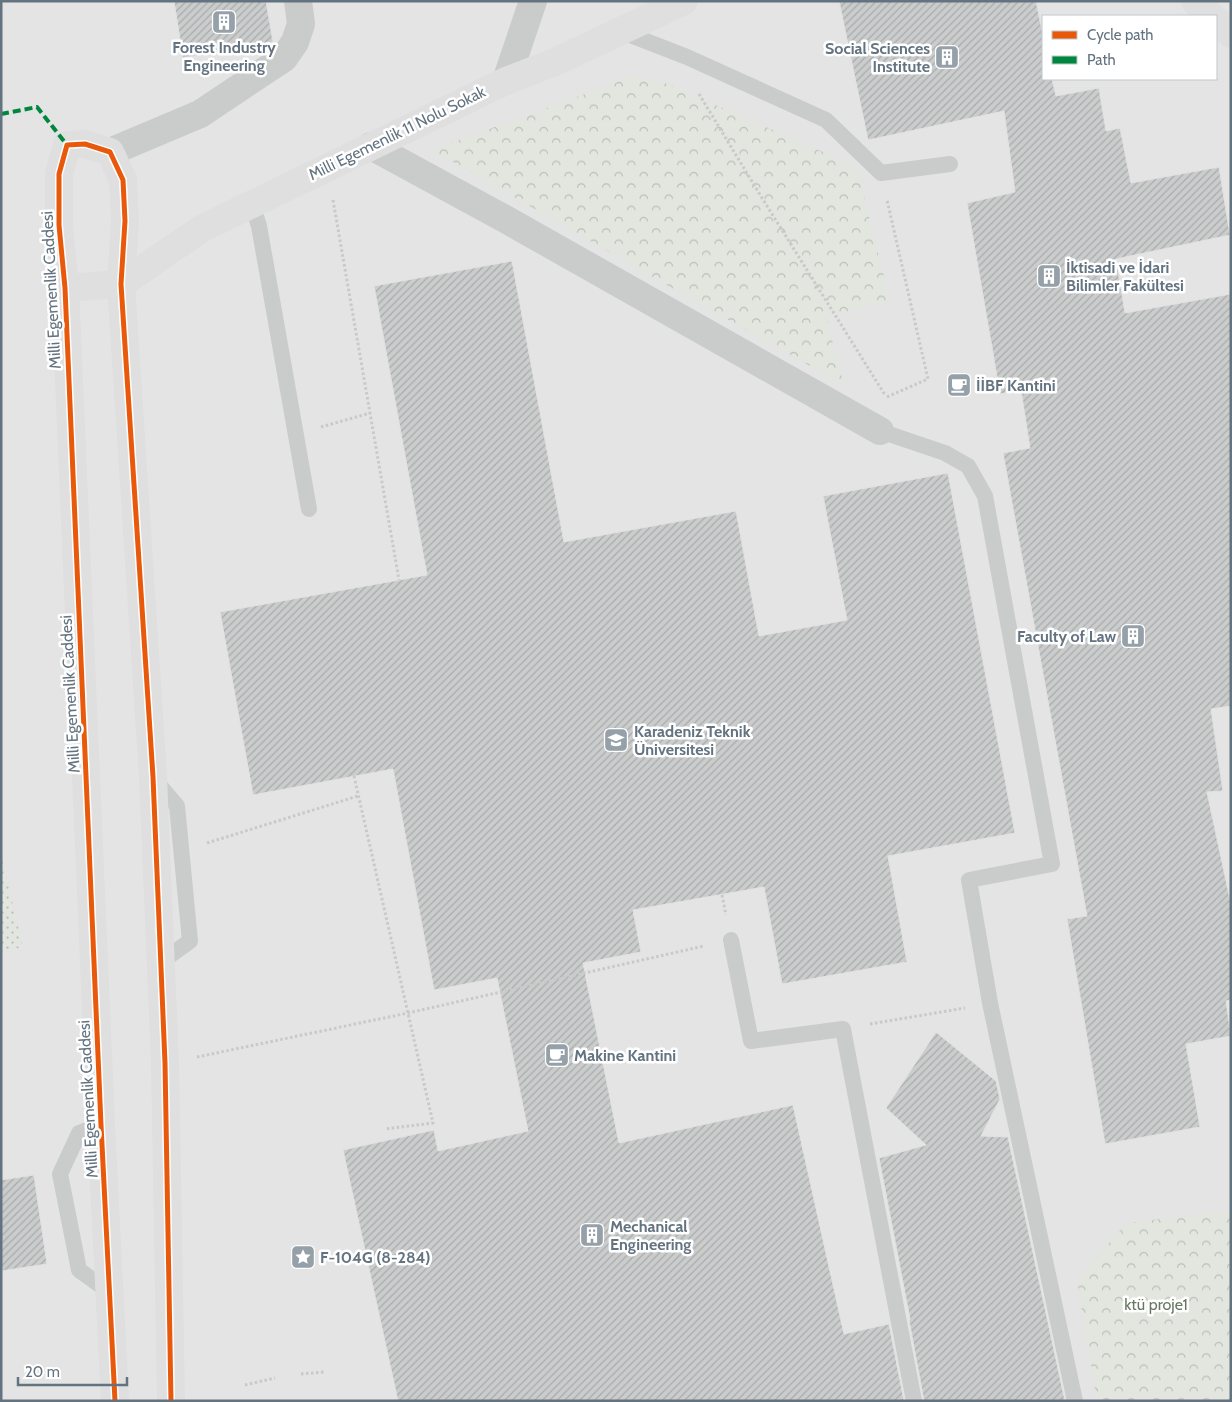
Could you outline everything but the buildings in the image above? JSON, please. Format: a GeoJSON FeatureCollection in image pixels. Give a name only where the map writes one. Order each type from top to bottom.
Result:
{"type":"FeatureCollection","features":[{"type":"Feature","properties":{"kind":"street"},"geometry":{"type":"LineString","coordinates":[[171,1401],[164,1063],[153,777],[121,284],[125,221],[123,180],[110,152],[200,114],[284,58],[295,42],[301,24],[298,1]]}},
{"type":"Feature","properties":{"kind":"street"},"geometry":{"type":"LineString","coordinates":[[506,81],[533,1]]}},
{"type":"Feature","properties":{"kind":"street","name":"Milli Egemenlik 11 Nolu Sokak"},"geometry":{"type":"LineString","coordinates":[[121,284],[201,229],[506,81],[555,62],[684,1]]}},
{"type":"Feature","properties":{"kind":"street"},"geometry":{"type":"LineString","coordinates":[[1194,1],[1210,15]]}},
{"type":"Feature","properties":{"kind":"street"},"geometry":{"type":"LineString","coordinates":[[1217,21],[1231,34]]}},
{"type":"Feature","properties":{"kind":"street","name":"Milli Egemenlik Caddesi"},"geometry":{"type":"LineString","coordinates":[[110,152],[85,144],[67,145],[59,174],[59,225],[65,288],[101,1125],[115,1401]]}},
{"type":"Feature","properties":{"kind":"street"},"geometry":{"type":"LineString","coordinates":[[371,146],[532,234],[880,431]]}},
{"type":"Feature","properties":{"kind":"street"},"geometry":{"type":"LineString","coordinates":[[65,288],[121,284]]}},
{"type":"Feature","properties":{"kind":"lane"},"geometry":{"type":"LineString","coordinates":[[620,31],[687,57],[826,120],[881,173],[950,164]]}},
{"type":"Feature","properties":{"kind":"lane"},"geometry":{"type":"LineString","coordinates":[[252,204],[259,226],[309,509]]}},
{"type":"Feature","properties":{"kind":"lane"},"geometry":{"type":"LineString","coordinates":[[880,431],[945,454],[968,466],[985,496],[1052,864],[969,880],[990,1003],[1075,1401]]}},
{"type":"Feature","properties":{"kind":"lane"},"geometry":{"type":"LineString","coordinates":[[153,777],[178,806],[190,941],[160,962]]}},
{"type":"Feature","properties":{"kind":"lane"},"geometry":{"type":"LineString","coordinates":[[731,940],[751,1041],[843,1029],[914,1401]]}},
{"type":"Feature","properties":{"kind":"lane"},"geometry":{"type":"LineString","coordinates":[[101,1125],[80,1133],[60,1174],[78,1270],[111,1293]]}},
{"type":"Feature","properties":{"kind":"path"},"geometry":{"type":"LineString","coordinates":[[698,92],[887,397],[880,431]]}},
{"type":"Feature","properties":{"kind":"path"},"geometry":{"type":"LineString","coordinates":[[881,173],[928,379],[887,397]]}},
{"type":"Feature","properties":{"kind":"path"},"geometry":{"type":"LineString","coordinates":[[333,199],[399,580]]}},
{"type":"Feature","properties":{"kind":"path"},"geometry":{"type":"LineString","coordinates":[[296,433],[370,414]]}},
{"type":"Feature","properties":{"kind":"path"},"geometry":{"type":"LineString","coordinates":[[354,776],[433,1123],[385,1129]]}},
{"type":"Feature","properties":{"kind":"path"},"geometry":{"type":"LineString","coordinates":[[183,851],[358,796]]}},
{"type":"Feature","properties":{"kind":"path"},"geometry":{"type":"LineString","coordinates":[[164,1063],[408,1013],[731,940]]}},
{"type":"Feature","properties":{"kind":"path"},"geometry":{"type":"LineString","coordinates":[[843,1029],[990,1003]]}},
{"type":"Feature","properties":{"kind":"path"},"geometry":{"type":"LineString","coordinates":[[301,1374],[324,1372]]}},
{"type":"Feature","properties":{"kind":"path"},"geometry":{"type":"LineString","coordinates":[[245,1385],[275,1378]]}},
{"type":"Feature","properties":{"kind":"shaded area","name":"Karadeniz Teknik Üniversitesi"},"geometry":{"type":"Polygon","coordinates":[[[1,1],[1231,1],[1231,1401],[1,1401],[1,1]]]}},
{"type":"Feature","properties":{"kind":"green space"},"geometry":{"type":"Polygon","coordinates":[[[634,76],[668,84],[859,168],[866,205],[890,300],[826,317],[844,385],[432,150],[634,76]]]}},
{"type":"Feature","properties":{"kind":"green space"},"geometry":{"type":"Polygon","coordinates":[[[1,855],[23,947],[1,952],[1,855]]]}},
{"type":"Feature","properties":{"kind":"green space","name":"ktü proje1"},"geometry":{"type":"Polygon","coordinates":[[[1231,1211],[1231,1401],[1097,1401],[1077,1281],[1126,1223],[1231,1211]]]}},
{"type":"Feature","properties":{"kind":"marked path"},"geometry":{"type":"LineString","coordinates":[[1,114],[37,107],[67,145]]}},
{"type":"Feature","properties":{"kind":"cycle path"},"geometry":{"type":"LineString","coordinates":[[115,1401],[101,1125],[65,288],[59,225],[59,174],[67,145],[85,144],[110,152],[123,180],[125,221],[121,284],[153,777],[165,1063],[171,1401]]}},
{"type":"Feature","properties":{"kind":"place","name":"Forest Industry Engineering"},"geometry":{"type":"Point","coordinates":[224,22]}},
{"type":"Feature","properties":{"kind":"place","name":"Social Sciences Institute"},"geometry":{"type":"Point","coordinates":[947,57]}},
{"type":"Feature","properties":{"kind":"place","name":"İktisadi ve İdari Bilimler Fakültesi"},"geometry":{"type":"Point","coordinates":[1049,276]}},
{"type":"Feature","properties":{"kind":"place","name":"İİBF Kantini"},"geometry":{"type":"Point","coordinates":[959,385]}},
{"type":"Feature","properties":{"kind":"place","name":"Faculty of Law"},"geometry":{"type":"Point","coordinates":[1133,636]}},
{"type":"Feature","properties":{"kind":"place","name":"Karadeniz Teknik Üniversitesi"},"geometry":{"type":"Point","coordinates":[616,740]}},
{"type":"Feature","properties":{"kind":"place","name":"Makine Kantini"},"geometry":{"type":"Point","coordinates":[557,1055]}},
{"type":"Feature","properties":{"kind":"place","name":"Mechanical Engineering"},"geometry":{"type":"Point","coordinates":[592,1235]}},
{"type":"Feature","properties":{"kind":"place","name":"F-104G (8-284)"},"geometry":{"type":"Point","coordinates":[303,1257]}}]}
